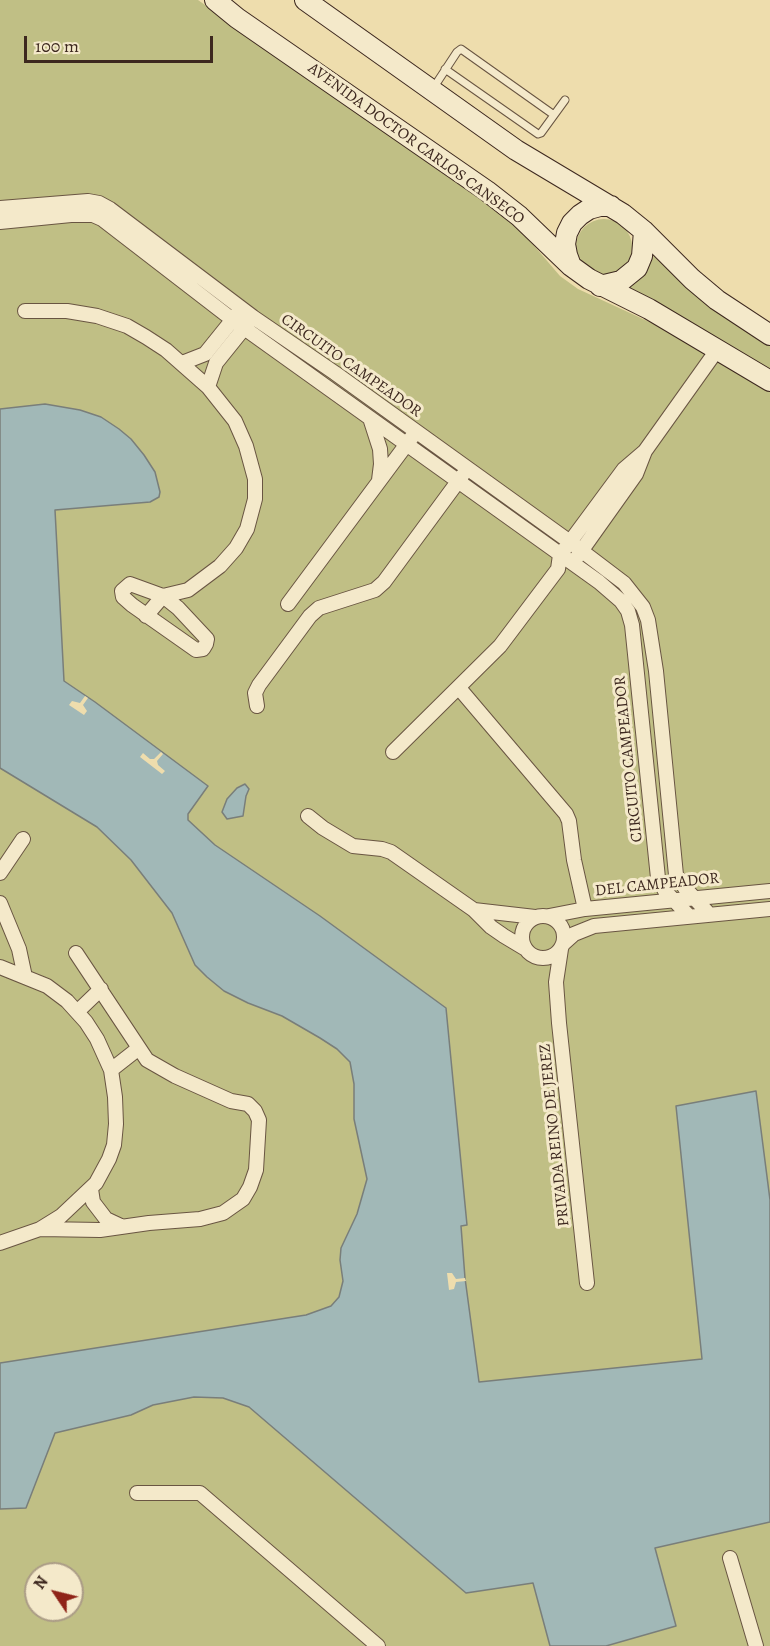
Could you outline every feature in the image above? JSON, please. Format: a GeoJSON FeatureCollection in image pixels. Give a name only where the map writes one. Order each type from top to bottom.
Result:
{"type":"FeatureCollection","features":[{"type":"Feature","properties":{"kind":"main road","name":"AVENIDA DOCTOR CARLOS CANSECO"},"geometry":{"type":"LineString","coordinates":[[215,0],[237,18],[487,190],[519,216],[571,266],[600,285],[649,309],[770,381]]}},
{"type":"Feature","properties":{"kind":"main road"},"geometry":{"type":"LineString","coordinates":[[305,0],[524,155],[611,206],[644,231],[692,279],[742,318],[770,335]]}},
{"type":"Feature","properties":{"kind":"main road"},"geometry":{"type":"LineString","coordinates":[[571,266],[565,244],[572,223],[580,214],[589,209],[611,206]]}},
{"type":"Feature","properties":{"kind":"main road"},"geometry":{"type":"LineString","coordinates":[[600,285],[621,281],[637,268],[643,249],[644,231]]}},
{"type":"Feature","properties":{"kind":"street"},"geometry":{"type":"LineString","coordinates":[[0,208],[78,202],[96,209]]}},
{"type":"Feature","properties":{"kind":"street"},"geometry":{"type":"LineString","coordinates":[[0,222],[71,215],[96,209]]}},
{"type":"Feature","properties":{"kind":"street","name":"CIRCUITO CAMPEADOR"},"geometry":{"type":"LineString","coordinates":[[96,209],[118,231],[243,319],[416,431],[570,542],[633,592],[648,620],[656,671],[676,875],[710,914]]}},
{"type":"Feature","properties":{"kind":"street"},"geometry":{"type":"LineString","coordinates":[[25,311],[67,311],[97,316],[127,326],[166,350],[208,387],[235,421],[246,446],[255,479],[255,499],[247,529],[236,548],[220,566],[188,590],[163,597],[146,616]]}},
{"type":"Feature","properties":{"kind":"street"},"geometry":{"type":"LineString","coordinates":[[182,363],[206,354],[243,319]]}},
{"type":"Feature","properties":{"kind":"street"},"geometry":{"type":"LineString","coordinates":[[208,387],[216,363],[243,319]]}},
{"type":"Feature","properties":{"kind":"street","name":"CIRCUITO CAMPEADOR"},"geometry":{"type":"LineString","coordinates":[[243,319],[370,418],[599,582],[621,601],[628,611],[632,625],[658,878]]}},
{"type":"Feature","properties":{"kind":"street"},"geometry":{"type":"LineString","coordinates":[[566,559],[570,542],[624,469],[645,451],[717,350]]}},
{"type":"Feature","properties":{"kind":"street"},"geometry":{"type":"LineString","coordinates":[[370,418],[380,449],[381,464],[378,483]]}},
{"type":"Feature","properties":{"kind":"street"},"geometry":{"type":"LineString","coordinates":[[288,604],[416,431]]}},
{"type":"Feature","properties":{"kind":"street"},"geometry":{"type":"LineString","coordinates":[[393,752],[500,646],[566,559],[582,551],[636,474],[645,451]]}},
{"type":"Feature","properties":{"kind":"street"},"geometry":{"type":"LineString","coordinates":[[256,706],[255,693],[259,685],[310,616],[319,608],[375,590],[384,582],[466,469]]}},
{"type":"Feature","properties":{"kind":"street"},"geometry":{"type":"LineString","coordinates":[[130,584],[140,586],[163,597],[178,608],[207,639],[203,649],[196,650],[162,628],[123,597],[122,591],[130,584]]}},
{"type":"Feature","properties":{"kind":"street"},"geometry":{"type":"LineString","coordinates":[[162,628],[178,608],[188,590]]}},
{"type":"Feature","properties":{"kind":"street"},"geometry":{"type":"LineString","coordinates":[[621,601],[633,592]]}},
{"type":"Feature","properties":{"kind":"street"},"geometry":{"type":"LineString","coordinates":[[459,688],[566,814],[585,909]]}},
{"type":"Feature","properties":{"kind":"street"},"geometry":{"type":"LineString","coordinates":[[641,717],[659,716]]}},
{"type":"Feature","properties":{"kind":"street","name":"DEL CAMPEADOR"},"geometry":{"type":"LineString","coordinates":[[308,816],[323,828],[354,846],[391,852],[474,910],[491,927],[524,948]]}},
{"type":"Feature","properties":{"kind":"street"},"geometry":{"type":"LineString","coordinates":[[0,873],[23,839]]}},
{"type":"Feature","properties":{"kind":"street"},"geometry":{"type":"LineString","coordinates":[[658,878],[660,885],[688,916]]}},
{"type":"Feature","properties":{"kind":"street"},"geometry":{"type":"LineString","coordinates":[[641,904],[650,895],[658,878]]}},
{"type":"Feature","properties":{"kind":"street","name":"DEL CAMPEADOR"},"geometry":{"type":"LineString","coordinates":[[474,910],[542,917],[585,909],[770,891]]}},
{"type":"Feature","properties":{"kind":"street"},"geometry":{"type":"LineString","coordinates":[[0,903],[19,949],[25,977]]}},
{"type":"Feature","properties":{"kind":"street","name":"DEL CAMPEADOR"},"geometry":{"type":"LineString","coordinates":[[562,946],[574,934],[594,926],[770,909]]}},
{"type":"Feature","properties":{"kind":"street"},"geometry":{"type":"LineString","coordinates":[[535,957],[550,958],[562,946],[563,929],[555,919],[542,917],[529,921],[522,934],[524,948],[535,957],[556,982]]}},
{"type":"Feature","properties":{"kind":"street","name":"PRIVADA REINO DE JEREZ"},"geometry":{"type":"LineString","coordinates":[[562,946],[556,982],[587,1283]]}},
{"type":"Feature","properties":{"kind":"street"},"geometry":{"type":"LineString","coordinates":[[40,1229],[100,1230],[200,1219],[224,1213],[243,1199],[256,1170],[259,1120],[255,1111],[248,1104],[231,1101],[175,1076],[147,1060],[76,953]]}},
{"type":"Feature","properties":{"kind":"street"},"geometry":{"type":"LineString","coordinates":[[0,967],[46,986],[67,1001],[77,1012],[97,1039],[111,1070],[115,1097],[114,1145],[96,1183],[61,1216],[40,1229],[0,1243]]}},
{"type":"Feature","properties":{"kind":"street"},"geometry":{"type":"LineString","coordinates":[[77,1012],[101,989]]}},
{"type":"Feature","properties":{"kind":"street"},"geometry":{"type":"LineString","coordinates":[[111,1070],[139,1048]]}},
{"type":"Feature","properties":{"kind":"street"},"geometry":{"type":"LineString","coordinates":[[91,1189],[93,1202],[106,1219],[123,1227]]}},
{"type":"Feature","properties":{"kind":"street"},"geometry":{"type":"LineString","coordinates":[[137,1493],[200,1493],[378,1646]]}},
{"type":"Feature","properties":{"kind":"street"},"geometry":{"type":"LineString","coordinates":[[730,1558],[756,1646]]}},
{"type":"Feature","properties":{"kind":"lane"},"geometry":{"type":"LineString","coordinates":[[432,90],[457,52],[462,49],[554,115]]}},
{"type":"Feature","properties":{"kind":"lane"},"geometry":{"type":"LineString","coordinates":[[445,69],[536,133],[541,133],[565,100]]}},
{"type":"Feature","properties":{"kind":"shaded area"},"geometry":{"type":"Polygon","coordinates":[[[0,0],[198,0],[498,212],[524,234],[560,276],[578,289],[669,331],[770,392],[770,1646],[0,1646],[0,0]]]}},
{"type":"Feature","properties":{"kind":"shaded area"},"geometry":{"type":"Polygon","coordinates":[[[598,219],[610,219],[620,223],[628,231],[632,247],[628,263],[620,271],[610,275],[598,275],[588,271],[580,263],[576,253],[576,241],[580,231],[588,223],[598,219]]]}},
{"type":"Feature","properties":{"kind":"shaded area"},"geometry":{"type":"Polygon","coordinates":[[[650,253],[695,292],[770,345],[770,373],[685,319],[623,286],[650,253]]]}},
{"type":"Feature","properties":{"kind":"water"},"geometry":{"type":"Polygon","coordinates":[[[45,404],[80,410],[101,417],[119,429],[144,455],[155,472],[160,492],[159,497],[150,502],[55,510],[64,681],[208,786],[188,814],[188,820],[215,845],[320,916],[446,1008],[467,1225],[461,1226],[465,1278],[479,1382],[702,1359],[676,1106],[756,1091],[770,1200],[770,1522],[655,1548],[676,1626],[606,1646],[550,1646],[533,1583],[466,1593],[249,1407],[223,1398],[194,1397],[153,1405],[131,1415],[55,1433],[26,1508],[0,1509],[0,1363],[306,1315],[331,1306],[339,1297],[343,1281],[341,1248],[357,1214],[367,1179],[354,1119],[354,1084],[350,1062],[337,1049],[320,1038],[282,1016],[224,991],[207,977],[195,965],[172,913],[131,860],[97,827],[0,768],[0,409],[45,404]]]}},
{"type":"Feature","properties":{"kind":"water"},"geometry":{"type":"Polygon","coordinates":[[[245,784],[249,789],[243,816],[227,819],[222,812],[227,799],[237,788],[245,784]]]}},
{"type":"Feature","properties":{"kind":"pier"},"geometry":{"type":"Polygon","coordinates":[[[85,696],[88,698],[83,705],[87,711],[84,715],[69,705],[72,701],[80,703],[85,696]]]}},
{"type":"Feature","properties":{"kind":"pier"},"geometry":{"type":"Polygon","coordinates":[[[161,752],[163,754],[157,761],[165,771],[162,774],[140,757],[143,753],[150,759],[154,759],[161,752]]]}},
{"type":"Feature","properties":{"kind":"pier"},"geometry":{"type":"Polygon","coordinates":[[[447,1273],[452,1273],[456,1279],[465,1278],[466,1281],[456,1282],[454,1289],[449,1290],[447,1273]]]}}]}
